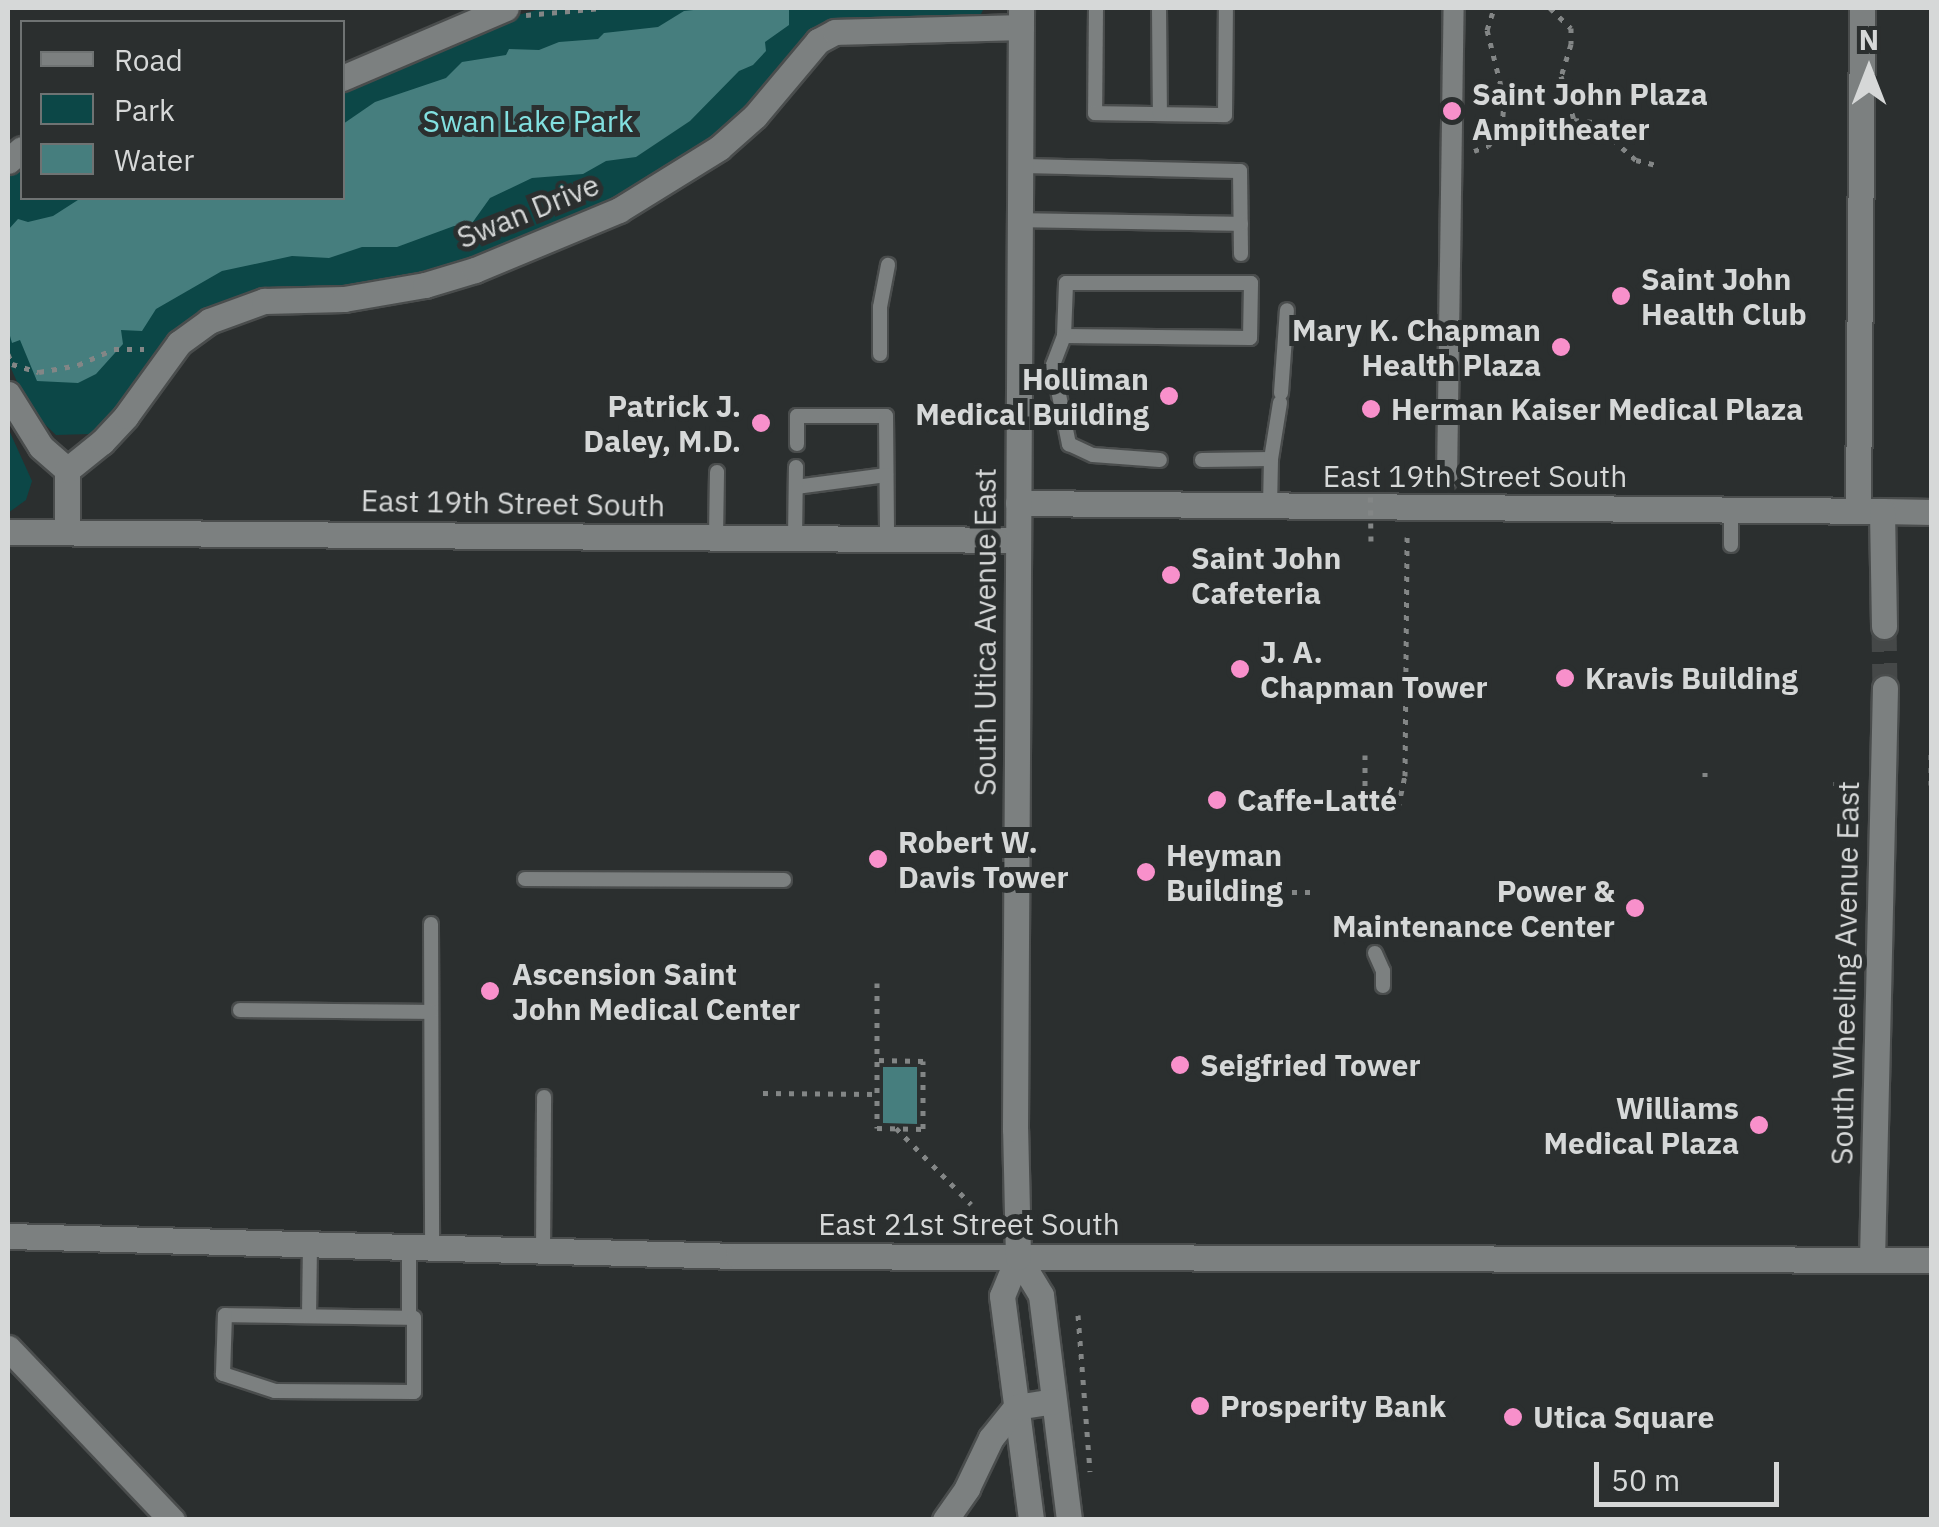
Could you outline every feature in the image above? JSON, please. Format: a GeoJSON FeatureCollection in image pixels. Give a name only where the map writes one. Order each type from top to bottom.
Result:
{"type":"FeatureCollection","features":[{"type":"Feature","properties":{"kind":"street"},"geometry":{"type":"LineString","coordinates":[[345,77],[506,8]]}},
{"type":"Feature","properties":{"kind":"street"},"geometry":{"type":"LineString","coordinates":[[1447,480],[1454,8]]}},
{"type":"Feature","properties":{"kind":"street"},"geometry":{"type":"LineString","coordinates":[[1862,8],[1870,512],[1884,626]]}},
{"type":"Feature","properties":{"kind":"street","name":"South Utica Avenue East"},"geometry":{"type":"LineString","coordinates":[[1021,17],[1018,1257],[1002,1296],[1032,1520]]}},
{"type":"Feature","properties":{"kind":"street","name":"Swan Drive"},"geometry":{"type":"LineString","coordinates":[[66,470],[114,429],[179,342],[210,320],[264,300],[344,299],[425,285],[475,270],[619,210],[719,148],[755,116],[818,41],[835,32],[1021,17]]}},
{"type":"Feature","properties":{"kind":"street"},"geometry":{"type":"LineString","coordinates":[[8,394],[41,447],[66,470],[67,531]]}},
{"type":"Feature","properties":{"kind":"street","name":"East 19th Street South"},"geometry":{"type":"LineString","coordinates":[[1018,503],[1932,512]]}},
{"type":"Feature","properties":{"kind":"street","name":"East 19th Street South"},"geometry":{"type":"LineString","coordinates":[[8,532],[1018,540]]}},
{"type":"Feature","properties":{"kind":"street","name":"South Wheeling Avenue East"},"geometry":{"type":"LineString","coordinates":[[1872,1260],[1884,688]]}},
{"type":"Feature","properties":{"kind":"street","name":"East 21st Street South"},"geometry":{"type":"LineString","coordinates":[[8,1236],[543,1252],[1932,1260]]}},
{"type":"Feature","properties":{"kind":"street","name":"South Utica Avenue East"},"geometry":{"type":"LineString","coordinates":[[1018,1257],[1042,1295],[1070,1520]]}},
{"type":"Feature","properties":{"kind":"street"},"geometry":{"type":"LineString","coordinates":[[8,1348],[172,1520]]}},
{"type":"Feature","properties":{"kind":"street"},"geometry":{"type":"LineString","coordinates":[[944,1520],[967,1488],[992,1438],[1016,1407],[1054,1401]]}},
{"type":"Feature","properties":{"kind":"lane"},"geometry":{"type":"LineString","coordinates":[[1096,8],[1095,114],[1225,114],[1226,8]]}},
{"type":"Feature","properties":{"kind":"lane"},"geometry":{"type":"LineString","coordinates":[[1159,8],[1160,114]]}},
{"type":"Feature","properties":{"kind":"lane"},"geometry":{"type":"LineString","coordinates":[[1020,166],[1240,171],[1241,254]]}},
{"type":"Feature","properties":{"kind":"lane"},"geometry":{"type":"LineString","coordinates":[[1020,220],[1241,224]]}},
{"type":"Feature","properties":{"kind":"lane"},"geometry":{"type":"LineString","coordinates":[[880,354],[880,307],[888,265]]}},
{"type":"Feature","properties":{"kind":"lane"},"geometry":{"type":"LineString","coordinates":[[1064,336],[1250,338],[1251,282],[1066,282],[1064,336],[1053,364],[1069,444],[1093,455],[1160,460]]}},
{"type":"Feature","properties":{"kind":"lane"},"geometry":{"type":"LineString","coordinates":[[1270,507],[1271,459],[1287,310]]}},
{"type":"Feature","properties":{"kind":"lane"},"geometry":{"type":"LineString","coordinates":[[797,444],[797,416],[886,416],[886,538]]}},
{"type":"Feature","properties":{"kind":"lane"},"geometry":{"type":"LineString","coordinates":[[1202,460],[1271,459]]}},
{"type":"Feature","properties":{"kind":"lane"},"geometry":{"type":"LineString","coordinates":[[795,538],[796,467]]}},
{"type":"Feature","properties":{"kind":"lane"},"geometry":{"type":"LineString","coordinates":[[716,538],[717,472]]}},
{"type":"Feature","properties":{"kind":"lane"},"geometry":{"type":"LineString","coordinates":[[796,487],[886,475]]}},
{"type":"Feature","properties":{"kind":"lane"},"geometry":{"type":"LineString","coordinates":[[1731,545],[1732,510]]}},
{"type":"Feature","properties":{"kind":"lane"},"geometry":{"type":"LineString","coordinates":[[525,879],[784,880]]}},
{"type":"Feature","properties":{"kind":"lane"},"geometry":{"type":"LineString","coordinates":[[409,1317],[420,1249],[431,924]]}},
{"type":"Feature","properties":{"kind":"lane"},"geometry":{"type":"LineString","coordinates":[[1374,952],[1383,970],[1383,986]]}},
{"type":"Feature","properties":{"kind":"lane"},"geometry":{"type":"LineString","coordinates":[[240,1010],[431,1012]]}},
{"type":"Feature","properties":{"kind":"lane"},"geometry":{"type":"LineString","coordinates":[[543,1252],[544,1097]]}},
{"type":"Feature","properties":{"kind":"lane"},"geometry":{"type":"LineString","coordinates":[[310,1244],[310,1316]]}},
{"type":"Feature","properties":{"kind":"lane"},"geometry":{"type":"LineString","coordinates":[[225,1315],[310,1316],[414,1318],[414,1392],[275,1392],[224,1374],[225,1315]]}},
{"type":"Feature","properties":{"kind":"path"},"geometry":{"type":"LineString","coordinates":[[1452,154],[1488,146],[1502,129],[1504,98],[1487,30],[1494,8]]}},
{"type":"Feature","properties":{"kind":"path"},"geometry":{"type":"LineString","coordinates":[[1550,8],[1571,28],[1571,44],[1561,76],[1574,120]]}},
{"type":"Feature","properties":{"kind":"path"},"geometry":{"type":"LineString","coordinates":[[1502,129],[1535,138],[1554,134],[1574,120],[1593,122],[1636,160],[1660,166]]}},
{"type":"Feature","properties":{"kind":"path"},"geometry":{"type":"LineString","coordinates":[[556,221],[565,201],[603,194]]}},
{"type":"Feature","properties":{"kind":"path"},"geometry":{"type":"LineString","coordinates":[[8,354],[12,364],[31,372],[61,370],[130,347],[150,350]]}},
{"type":"Feature","properties":{"kind":"path"},"geometry":{"type":"LineString","coordinates":[[1370,472],[1370,542]]}},
{"type":"Feature","properties":{"kind":"path"},"geometry":{"type":"LineString","coordinates":[[1398,808],[1405,776],[1407,538]]}},
{"type":"Feature","properties":{"kind":"path"},"geometry":{"type":"LineString","coordinates":[[1398,645],[1406,645]]}},
{"type":"Feature","properties":{"kind":"path"},"geometry":{"type":"LineString","coordinates":[[1931,750],[1931,786]]}},
{"type":"Feature","properties":{"kind":"path"},"geometry":{"type":"LineString","coordinates":[[1365,755],[1365,808]]}},
{"type":"Feature","properties":{"kind":"path"},"geometry":{"type":"LineString","coordinates":[[1705,772],[1705,784]]}},
{"type":"Feature","properties":{"kind":"path"},"geometry":{"type":"LineString","coordinates":[[1836,774],[1836,786]]}},
{"type":"Feature","properties":{"kind":"path"},"geometry":{"type":"LineString","coordinates":[[1292,892],[1314,892]]}},
{"type":"Feature","properties":{"kind":"path"},"geometry":{"type":"LineString","coordinates":[[877,983],[877,1060],[877,1128],[923,1129],[923,1061],[877,1060]]}},
{"type":"Feature","properties":{"kind":"path"},"geometry":{"type":"LineString","coordinates":[[763,1093],[877,1094]]}},
{"type":"Feature","properties":{"kind":"path"},"geometry":{"type":"LineString","coordinates":[[896,1128],[971,1204]]}},
{"type":"Feature","properties":{"kind":"path"},"geometry":{"type":"LineString","coordinates":[[1078,1315],[1091,1482]]}},
{"type":"Feature","properties":{"kind":"green space","name":"Swan Lake Park"},"geometry":{"type":"Polygon","coordinates":[[[544,8],[984,8],[980,16],[847,20],[715,140],[640,188],[440,271],[351,289],[167,341],[150,358],[113,416],[90,434],[56,435],[30,410],[8,362],[8,178],[20,165],[20,200],[345,200],[345,88],[496,21],[544,8]]]}},
{"type":"Feature","properties":{"kind":"green space"},"geometry":{"type":"Polygon","coordinates":[[[8,428],[32,481],[26,500],[8,513],[8,428]]]}},
{"type":"Feature","properties":{"kind":"water","name":"Swan Lake Park"},"geometry":{"type":"Polygon","coordinates":[[[789,8],[789,25],[765,42],[766,51],[753,65],[739,71],[690,121],[636,157],[606,161],[583,174],[532,178],[490,198],[470,226],[454,226],[397,247],[362,247],[329,258],[292,256],[222,271],[156,309],[142,331],[121,330],[123,344],[96,374],[78,383],[37,381],[20,340],[12,343],[8,329],[8,230],[18,219],[28,222],[53,216],[78,200],[345,200],[345,123],[375,102],[446,78],[462,62],[506,55],[509,49],[539,50],[559,42],[598,39],[604,33],[658,27],[684,11],[789,8]]]}},
{"type":"Feature","properties":{"kind":"water"},"geometry":{"type":"Polygon","coordinates":[[[883,1067],[917,1067],[917,1124],[883,1123],[883,1067]]]}},
{"type":"Feature","properties":{"kind":"tunnel"},"geometry":{"type":"LineString","coordinates":[[1884,626],[1885,688]]}},
{"type":"Feature","properties":{"kind":"place","name":"Saint John Plaza Ampitheater"},"geometry":{"type":"Point","coordinates":[1452,111]}},
{"type":"Feature","properties":{"kind":"place","name":"Saint John Health Club"},"geometry":{"type":"Point","coordinates":[1621,296]}},
{"type":"Feature","properties":{"kind":"place","name":"Mary K. Chapman Health Plaza"},"geometry":{"type":"Point","coordinates":[1561,347]}},
{"type":"Feature","properties":{"kind":"place","name":"Holliman Medical Building"},"geometry":{"type":"Point","coordinates":[1169,396]}},
{"type":"Feature","properties":{"kind":"place","name":"Herman Kaiser Medical Plaza"},"geometry":{"type":"Point","coordinates":[1371,409]}},
{"type":"Feature","properties":{"kind":"place","name":"Patrick J. Daley, M.D."},"geometry":{"type":"Point","coordinates":[761,423]}},
{"type":"Feature","properties":{"kind":"place","name":"Saint John Cafeteria"},"geometry":{"type":"Point","coordinates":[1171,575]}},
{"type":"Feature","properties":{"kind":"place","name":"J. A. Chapman Tower"},"geometry":{"type":"Point","coordinates":[1240,669]}},
{"type":"Feature","properties":{"kind":"place","name":"Kravis Building"},"geometry":{"type":"Point","coordinates":[1565,678]}},
{"type":"Feature","properties":{"kind":"place","name":"Caffe-Latté"},"geometry":{"type":"Point","coordinates":[1217,800]}},
{"type":"Feature","properties":{"kind":"place","name":"Robert W. Davis Tower"},"geometry":{"type":"Point","coordinates":[878,859]}},
{"type":"Feature","properties":{"kind":"place","name":"Heyman Building"},"geometry":{"type":"Point","coordinates":[1146,872]}},
{"type":"Feature","properties":{"kind":"place","name":"Power & Maintenance Center"},"geometry":{"type":"Point","coordinates":[1635,908]}},
{"type":"Feature","properties":{"kind":"place","name":"Ascension Saint John Medical Center"},"geometry":{"type":"Point","coordinates":[490,991]}},
{"type":"Feature","properties":{"kind":"place","name":"Seigfried Tower"},"geometry":{"type":"Point","coordinates":[1180,1065]}},
{"type":"Feature","properties":{"kind":"place","name":"Williams Medical Plaza"},"geometry":{"type":"Point","coordinates":[1759,1125]}},
{"type":"Feature","properties":{"kind":"place","name":"Prosperity Bank"},"geometry":{"type":"Point","coordinates":[1200,1406]}},
{"type":"Feature","properties":{"kind":"place","name":"Utica Square"},"geometry":{"type":"Point","coordinates":[1513,1417]}}]}
